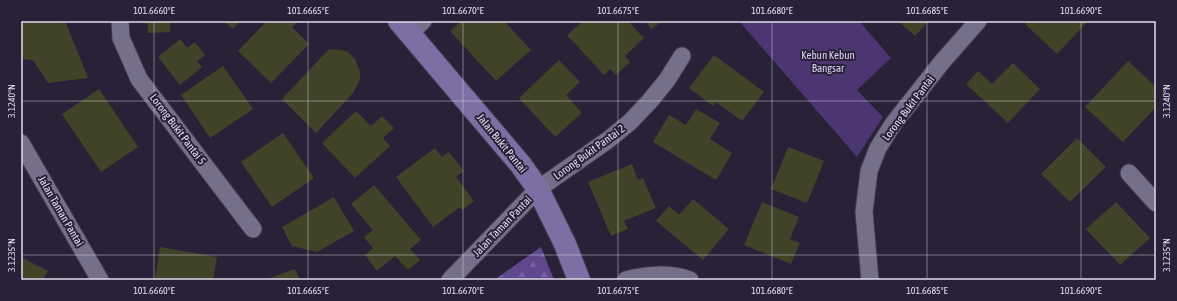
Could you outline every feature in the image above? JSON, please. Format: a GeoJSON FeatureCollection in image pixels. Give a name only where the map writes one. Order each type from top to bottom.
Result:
{"type":"FeatureCollection","features":[{"type":"Feature","properties":{"kind":"street","name":"Lorong Bukit Pantai 5"},"geometry":{"type":"LineString","coordinates":[[120,21],[121,38],[139,78],[253,229]]}},
{"type":"Feature","properties":{"kind":"street","name":"Lorong Bukit Pantai"},"geometry":{"type":"LineString","coordinates":[[870,280],[864,212],[869,171],[878,148],[893,124],[942,62],[978,21]]}},
{"type":"Feature","properties":{"kind":"street","name":"Jalan Bukit Pantai"},"geometry":{"type":"LineString","coordinates":[[411,25],[521,165],[538,189],[565,244],[579,280]]}},
{"type":"Feature","properties":{"kind":"street","name":"Lorong Bukit Pantai 2"},"geometry":{"type":"LineString","coordinates":[[538,189],[608,140],[630,122],[667,80],[682,56]]}},
{"type":"Feature","properties":{"kind":"street","name":"Jalan Taman Pantai"},"geometry":{"type":"LineString","coordinates":[[21,142],[100,280]]}},
{"type":"Feature","properties":{"kind":"street"},"geometry":{"type":"LineString","coordinates":[[1129,173],[1156,203]]}},
{"type":"Feature","properties":{"kind":"street","name":"Jalan Taman Pantai"},"geometry":{"type":"LineString","coordinates":[[450,280],[538,189]]}},
{"type":"Feature","properties":{"kind":"street"},"geometry":{"type":"LineString","coordinates":[[626,280],[650,275],[690,280]]}},
{"type":"Feature","properties":{"kind":"green space","name":"Kebun Kebun Bangsar"},"geometry":{"type":"Polygon","coordinates":[[[739,21],[859,21],[891,58],[857,90],[883,117],[857,157],[739,21]]]}},
{"type":"Feature","properties":{"kind":"green space"},"geometry":{"type":"Polygon","coordinates":[[[541,247],[554,280],[494,280],[541,247]]]}},
{"type":"Feature","properties":{"kind":"building"},"geometry":{"type":"Polygon","coordinates":[[[21,21],[66,23],[88,78],[48,83],[33,60],[21,59],[21,21]]]}},
{"type":"Feature","properties":{"kind":"building"},"geometry":{"type":"Polygon","coordinates":[[[147,21],[170,21],[170,32],[148,33],[147,21]]]}},
{"type":"Feature","properties":{"kind":"building"},"geometry":{"type":"Polygon","coordinates":[[[224,21],[240,21],[233,29],[224,21]]]}},
{"type":"Feature","properties":{"kind":"building"},"geometry":{"type":"Polygon","coordinates":[[[267,21],[299,21],[292,27],[309,44],[271,83],[238,51],[267,21]]]}},
{"type":"Feature","properties":{"kind":"building"},"geometry":{"type":"Polygon","coordinates":[[[461,21],[504,21],[531,50],[496,81],[450,31],[461,21]]]}},
{"type":"Feature","properties":{"kind":"building"},"geometry":{"type":"Polygon","coordinates":[[[583,21],[628,21],[644,38],[625,56],[630,62],[616,75],[610,69],[604,75],[567,35],[583,21]]]}},
{"type":"Feature","properties":{"kind":"building"},"geometry":{"type":"Polygon","coordinates":[[[646,21],[663,21],[651,29],[646,21]]]}},
{"type":"Feature","properties":{"kind":"building"},"geometry":{"type":"Polygon","coordinates":[[[898,21],[929,21],[915,36],[898,21]]]}},
{"type":"Feature","properties":{"kind":"building"},"geometry":{"type":"Polygon","coordinates":[[[1029,21],[1088,21],[1057,54],[1025,24],[1029,21]]]}},
{"type":"Feature","properties":{"kind":"building"},"geometry":{"type":"Polygon","coordinates":[[[180,39],[187,48],[195,42],[205,55],[197,61],[202,67],[180,85],[158,57],[180,39]]]}},
{"type":"Feature","properties":{"kind":"building"},"geometry":{"type":"Polygon","coordinates":[[[329,49],[348,52],[355,59],[360,71],[360,79],[353,93],[316,133],[282,99],[329,49]]]}},
{"type":"Feature","properties":{"kind":"building"},"geometry":{"type":"Polygon","coordinates":[[[714,55],[764,92],[742,121],[716,102],[713,106],[689,88],[714,55]]]}},
{"type":"Feature","properties":{"kind":"building"},"geometry":{"type":"Polygon","coordinates":[[[559,60],[580,82],[566,95],[582,113],[555,137],[519,98],[559,60]]]}},
{"type":"Feature","properties":{"kind":"building"},"geometry":{"type":"Polygon","coordinates":[[[1128,61],[1156,87],[1156,107],[1123,142],[1085,107],[1128,61]]]}},
{"type":"Feature","properties":{"kind":"building"},"geometry":{"type":"Polygon","coordinates":[[[1013,63],[1040,89],[1008,123],[966,84],[978,71],[992,84],[1013,63]]]}},
{"type":"Feature","properties":{"kind":"building"},"geometry":{"type":"Polygon","coordinates":[[[223,66],[253,109],[210,138],[181,95],[223,66]]]}},
{"type":"Feature","properties":{"kind":"building"},"geometry":{"type":"Polygon","coordinates":[[[99,89],[138,147],[101,172],[62,114],[99,89]]]}},
{"type":"Feature","properties":{"kind":"building"},"geometry":{"type":"Polygon","coordinates":[[[696,109],[720,123],[710,139],[732,153],[716,180],[653,142],[669,115],[686,125],[696,109]]]}},
{"type":"Feature","properties":{"kind":"building"},"geometry":{"type":"Polygon","coordinates":[[[356,111],[371,126],[382,116],[394,128],[383,138],[390,146],[355,178],[322,143],[356,111]]]}},
{"type":"Feature","properties":{"kind":"building"},"geometry":{"type":"Polygon","coordinates":[[[283,133],[314,178],[272,207],[241,162],[283,133]]]}},
{"type":"Feature","properties":{"kind":"building"},"geometry":{"type":"Polygon","coordinates":[[[1077,138],[1106,167],[1070,202],[1041,174],[1077,138]]]}},
{"type":"Feature","properties":{"kind":"building"},"geometry":{"type":"Polygon","coordinates":[[[788,147],[824,161],[807,203],[771,189],[788,147]]]}},
{"type":"Feature","properties":{"kind":"building"},"geometry":{"type":"Polygon","coordinates":[[[435,148],[442,157],[449,152],[464,171],[456,177],[474,201],[462,210],[460,207],[433,227],[396,177],[435,148]]]}},
{"type":"Feature","properties":{"kind":"building"},"geometry":{"type":"Polygon","coordinates":[[[632,164],[638,180],[643,178],[656,208],[624,221],[628,229],[611,236],[588,182],[632,164]]]}},
{"type":"Feature","properties":{"kind":"building"},"geometry":{"type":"Polygon","coordinates":[[[374,185],[421,240],[410,249],[420,260],[408,270],[395,256],[377,271],[365,255],[373,248],[364,237],[373,230],[351,204],[374,185]]]}},
{"type":"Feature","properties":{"kind":"building"},"geometry":{"type":"Polygon","coordinates":[[[334,197],[354,231],[317,252],[292,246],[282,227],[334,197]]]}},
{"type":"Feature","properties":{"kind":"building"},"geometry":{"type":"Polygon","coordinates":[[[693,199],[729,229],[703,260],[656,221],[669,206],[679,215],[693,199]]]}},
{"type":"Feature","properties":{"kind":"building"},"geometry":{"type":"Polygon","coordinates":[[[762,202],[799,217],[790,239],[800,243],[791,264],[744,245],[762,202]]]}},
{"type":"Feature","properties":{"kind":"building"},"geometry":{"type":"Polygon","coordinates":[[[1116,202],[1150,238],[1120,265],[1086,229],[1116,202]]]}},
{"type":"Feature","properties":{"kind":"building"},"geometry":{"type":"Polygon","coordinates":[[[160,247],[217,257],[213,280],[155,280],[160,247]]]}},
{"type":"Feature","properties":{"kind":"building"},"geometry":{"type":"Polygon","coordinates":[[[21,257],[48,271],[43,280],[21,280],[21,257]]]}},
{"type":"Feature","properties":{"kind":"building"},"geometry":{"type":"Polygon","coordinates":[[[295,269],[300,280],[264,280],[295,269]]]}}]}
